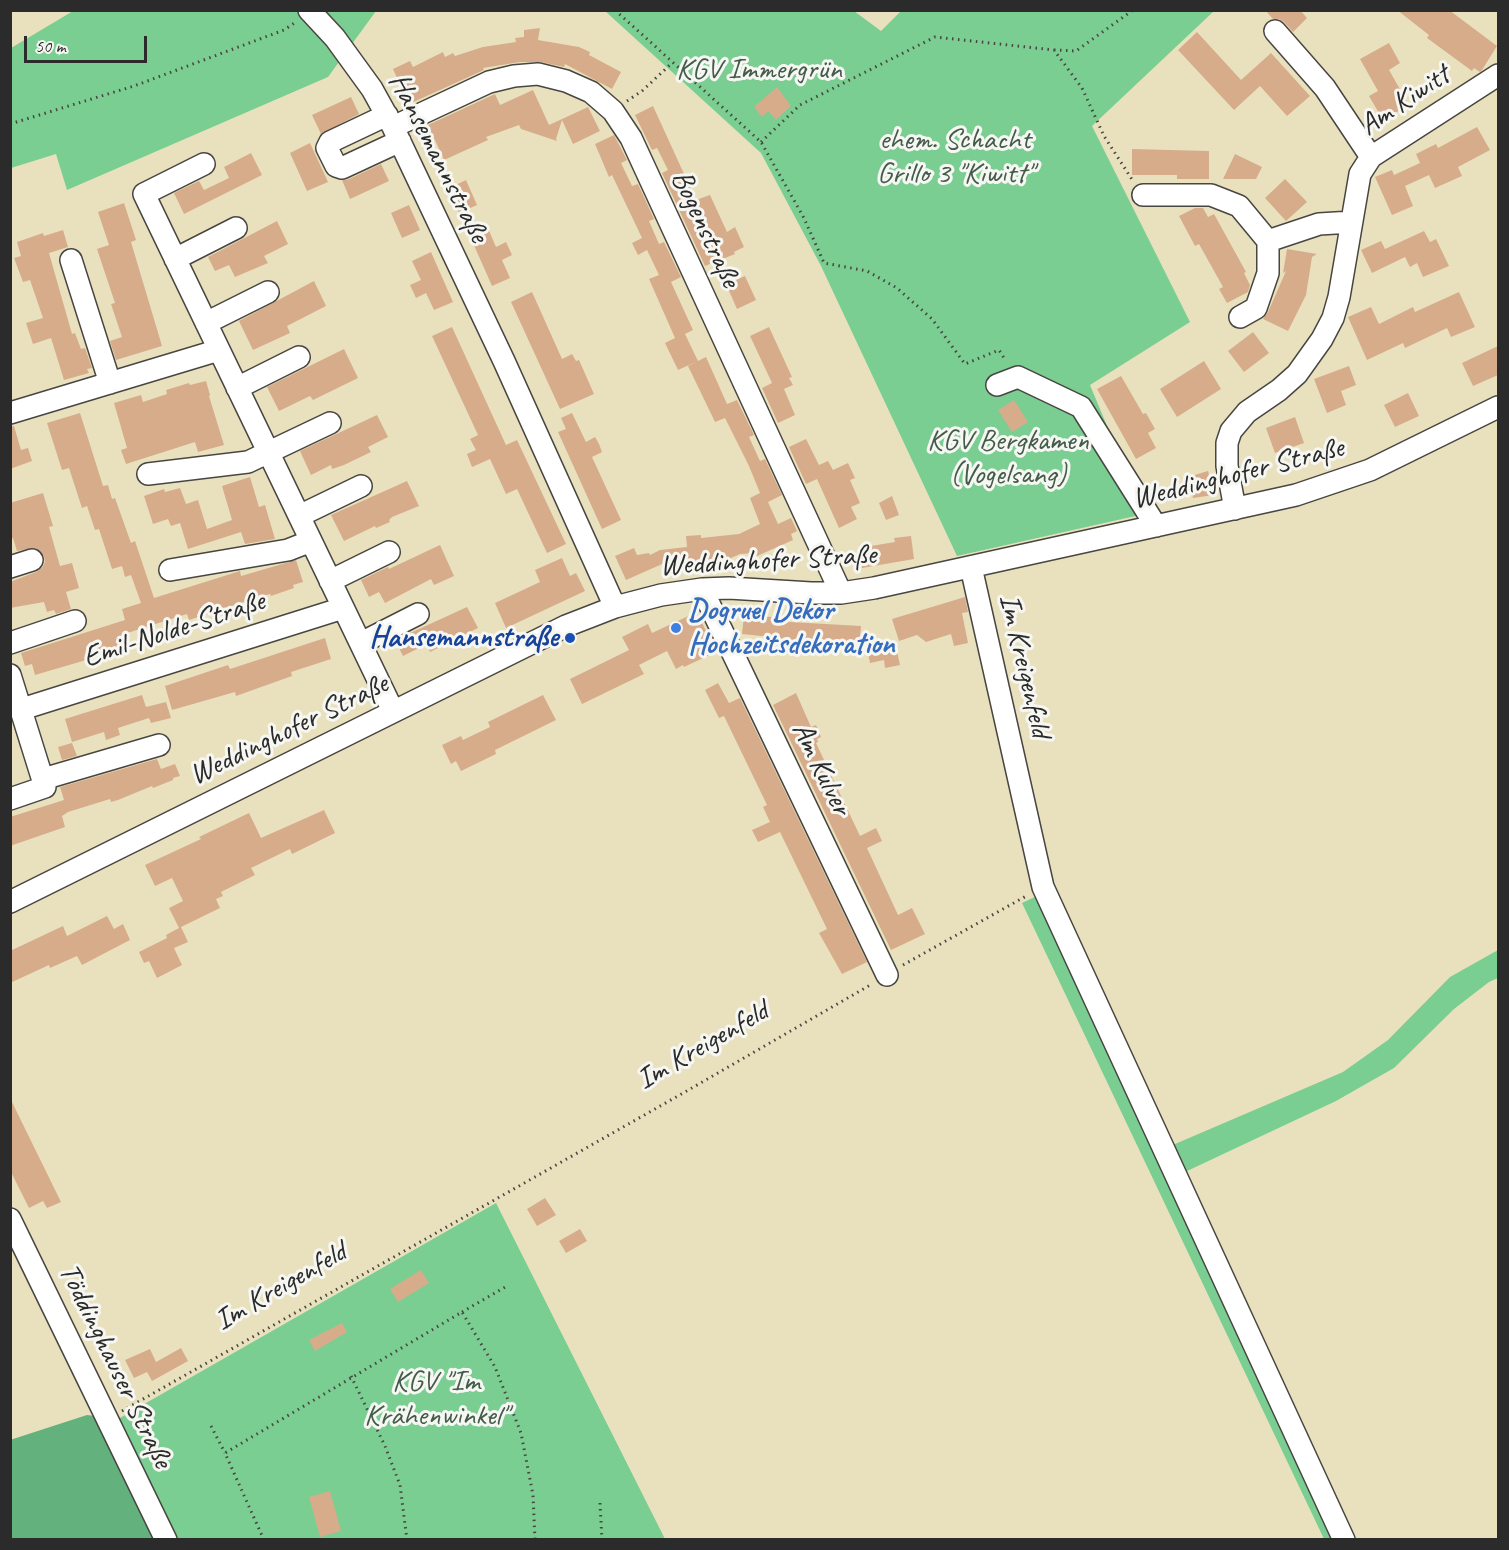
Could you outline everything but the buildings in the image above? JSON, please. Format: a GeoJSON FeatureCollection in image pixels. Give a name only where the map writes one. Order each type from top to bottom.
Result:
{"type":"FeatureCollection","features":[{"type":"Feature","properties":{"kind":"street","name":"Hansemannstraße"},"geometry":{"type":"LineString","coordinates":[[309,10],[341,47],[372,89],[393,128],[504,361],[615,607]]}},
{"type":"Feature","properties":{"kind":"street"},"geometry":{"type":"LineString","coordinates":[[1275,31],[1325,88],[1371,157]]}},
{"type":"Feature","properties":{"kind":"street","name":"Bogenstraße"},"geometry":{"type":"LineString","coordinates":[[393,128],[489,82],[514,76],[538,74],[567,81],[591,92],[613,111],[631,138],[841,593]]}},
{"type":"Feature","properties":{"kind":"street","name":"Am Kiwitt"},"geometry":{"type":"LineString","coordinates":[[1235,509],[1227,466],[1227,443],[1231,431],[1247,412],[1279,390],[1297,374],[1322,339],[1333,318],[1339,297],[1360,174],[1371,157],[1498,75]]}},
{"type":"Feature","properties":{"kind":"street"},"geometry":{"type":"LineString","coordinates":[[204,164],[144,194],[393,711]]}},
{"type":"Feature","properties":{"kind":"street"},"geometry":{"type":"LineString","coordinates":[[1143,195],[1211,195],[1239,206],[1268,241],[1268,273],[1256,308],[1240,317]]}},
{"type":"Feature","properties":{"kind":"street"},"geometry":{"type":"LineString","coordinates":[[1268,241],[1319,224],[1352,222]]}},
{"type":"Feature","properties":{"kind":"street"},"geometry":{"type":"LineString","coordinates":[[175,259],[236,228]]}},
{"type":"Feature","properties":{"kind":"street"},"geometry":{"type":"LineString","coordinates":[[71,260],[110,383]]}},
{"type":"Feature","properties":{"kind":"street"},"geometry":{"type":"LineString","coordinates":[[206,323],[268,292]]}},
{"type":"Feature","properties":{"kind":"street"},"geometry":{"type":"LineString","coordinates":[[10,413],[219,350]]}},
{"type":"Feature","properties":{"kind":"street"},"geometry":{"type":"LineString","coordinates":[[237,388],[299,357]]}},
{"type":"Feature","properties":{"kind":"street"},"geometry":{"type":"LineString","coordinates":[[997,385],[1018,377],[1081,406],[1156,526]]}},
{"type":"Feature","properties":{"kind":"street","name":"Weddinghofer Straße"},"geometry":{"type":"LineString","coordinates":[[10,902],[566,626],[615,607],[661,595],[702,589],[841,593],[874,588],[1235,509],[1296,495],[1361,474],[1498,408]]}},
{"type":"Feature","properties":{"kind":"street"},"geometry":{"type":"LineString","coordinates":[[148,474],[248,462],[330,423]]}},
{"type":"Feature","properties":{"kind":"street"},"geometry":{"type":"LineString","coordinates":[[299,516],[361,486]]}},
{"type":"Feature","properties":{"kind":"street"},"geometry":{"type":"LineString","coordinates":[[170,570],[288,550],[311,541]]}},
{"type":"Feature","properties":{"kind":"street"},"geometry":{"type":"LineString","coordinates":[[330,581],[390,552]]}},
{"type":"Feature","properties":{"kind":"street"},"geometry":{"type":"LineString","coordinates":[[10,567],[32,560]]}},
{"type":"Feature","properties":{"kind":"street","name":"Im Kreigenfeld"},"geometry":{"type":"LineString","coordinates":[[971,567],[1043,887]]}},
{"type":"Feature","properties":{"kind":"street","name":"Am Kulver"},"geometry":{"type":"LineString","coordinates":[[702,589],[887,975]]}},
{"type":"Feature","properties":{"kind":"street","name":"Emil-Nolde-Straße"},"geometry":{"type":"LineString","coordinates":[[19,715],[343,608]]}},
{"type":"Feature","properties":{"kind":"street"},"geometry":{"type":"LineString","coordinates":[[361,643],[418,614]]}},
{"type":"Feature","properties":{"kind":"street"},"geometry":{"type":"LineString","coordinates":[[10,643],[75,621]]}},
{"type":"Feature","properties":{"kind":"street"},"geometry":{"type":"LineString","coordinates":[[10,675],[19,715],[45,787],[10,799]]}},
{"type":"Feature","properties":{"kind":"street"},"geometry":{"type":"LineString","coordinates":[[43,779],[159,745]]}},
{"type":"Feature","properties":{"kind":"street"},"geometry":{"type":"LineString","coordinates":[[1043,887],[1344,1539]]}},
{"type":"Feature","properties":{"kind":"street","name":"Töddinghauser Straße"},"geometry":{"type":"LineString","coordinates":[[10,1219],[166,1539]]}},
{"type":"Feature","properties":{"kind":"path"},"geometry":{"type":"LineString","coordinates":[[615,10],[761,142],[804,218],[824,263],[867,272],[897,288],[932,319],[965,364],[999,350],[1018,377]]}},
{"type":"Feature","properties":{"kind":"path"},"geometry":{"type":"LineString","coordinates":[[761,142],[800,105],[935,37],[1076,51],[1133,10]]}},
{"type":"Feature","properties":{"kind":"path"},"geometry":{"type":"LineString","coordinates":[[10,124],[134,86],[284,30]]}},
{"type":"Feature","properties":{"kind":"path"},"geometry":{"type":"LineString","coordinates":[[1054,50],[1082,88],[1104,136],[1143,195]]}},
{"type":"Feature","properties":{"kind":"path"},"geometry":{"type":"LineString","coordinates":[[613,111],[642,91],[672,63]]}},
{"type":"Feature","properties":{"kind":"path","name":"Im Kreigenfeld"},"geometry":{"type":"LineString","coordinates":[[107,1419],[1043,887]]}},
{"type":"Feature","properties":{"kind":"path"},"geometry":{"type":"LineString","coordinates":[[225,1453],[351,1376],[507,1286]]}},
{"type":"Feature","properties":{"kind":"path"},"geometry":{"type":"LineString","coordinates":[[462,1312],[495,1367],[521,1433],[533,1495],[535,1539]]}},
{"type":"Feature","properties":{"kind":"path"},"geometry":{"type":"LineString","coordinates":[[351,1376],[385,1446],[400,1485],[407,1539]]}},
{"type":"Feature","properties":{"kind":"path"},"geometry":{"type":"LineString","coordinates":[[211,1426],[264,1539]]}},
{"type":"Feature","properties":{"kind":"path"},"geometry":{"type":"LineString","coordinates":[[600,1503],[602,1539]]}},
{"type":"Feature","properties":{"kind":"green space"},"geometry":{"type":"Polygon","coordinates":[[[73,11],[376,11],[328,77],[67,190],[56,154],[11,168],[11,48],[73,11]]]}},
{"type":"Feature","properties":{"kind":"green space","name":"ehem. Schacht Grillo 3 \"Kiwitt\""},"geometry":{"type":"Polygon","coordinates":[[[605,11],[854,11],[881,31],[901,11],[1214,11],[1092,126],[1190,322],[1090,385],[1120,457],[1140,515],[957,556],[821,266],[761,153],[605,11]]]}},
{"type":"Feature","properties":{"kind":"green space"},"geometry":{"type":"Polygon","coordinates":[[[1041,894],[1338,1539],[1324,1539],[1022,903],[1041,894]]]}},
{"type":"Feature","properties":{"kind":"green space"},"geometry":{"type":"Polygon","coordinates":[[[1498,950],[1498,978],[1489,982],[1454,1009],[1394,1068],[1336,1101],[1185,1172],[1168,1147],[1343,1072],[1388,1040],[1450,977],[1498,950]]]}},
{"type":"Feature","properties":{"kind":"green space","name":"KGV \"Im Krähenwinkel\""},"geometry":{"type":"Polygon","coordinates":[[[496,1203],[665,1539],[178,1539],[118,1419],[496,1203]]]}},
{"type":"Feature","properties":{"kind":"green space"},"geometry":{"type":"Polygon","coordinates":[[[87,1415],[118,1419],[178,1539],[11,1539],[10,1440],[87,1415]]]}},
{"type":"Feature","properties":{"kind":"place","name":"Dogruel Dekor Hochzeitsdekoration"},"geometry":{"type":"Point","coordinates":[676,628]}},
{"type":"Feature","properties":{"kind":"place","name":"Hansemannstraße"},"geometry":{"type":"Point","coordinates":[570,638]}},
{"type":"Feature","properties":{"kind":"park label","name":"KGV Immergrün"},"geometry":{"type":"Point","coordinates":[759,70]}},
{"type":"Feature","properties":{"kind":"park label","name":"KGV Bergkamen (Vogelsang)"},"geometry":{"type":"Point","coordinates":[1008,458]}}]}
